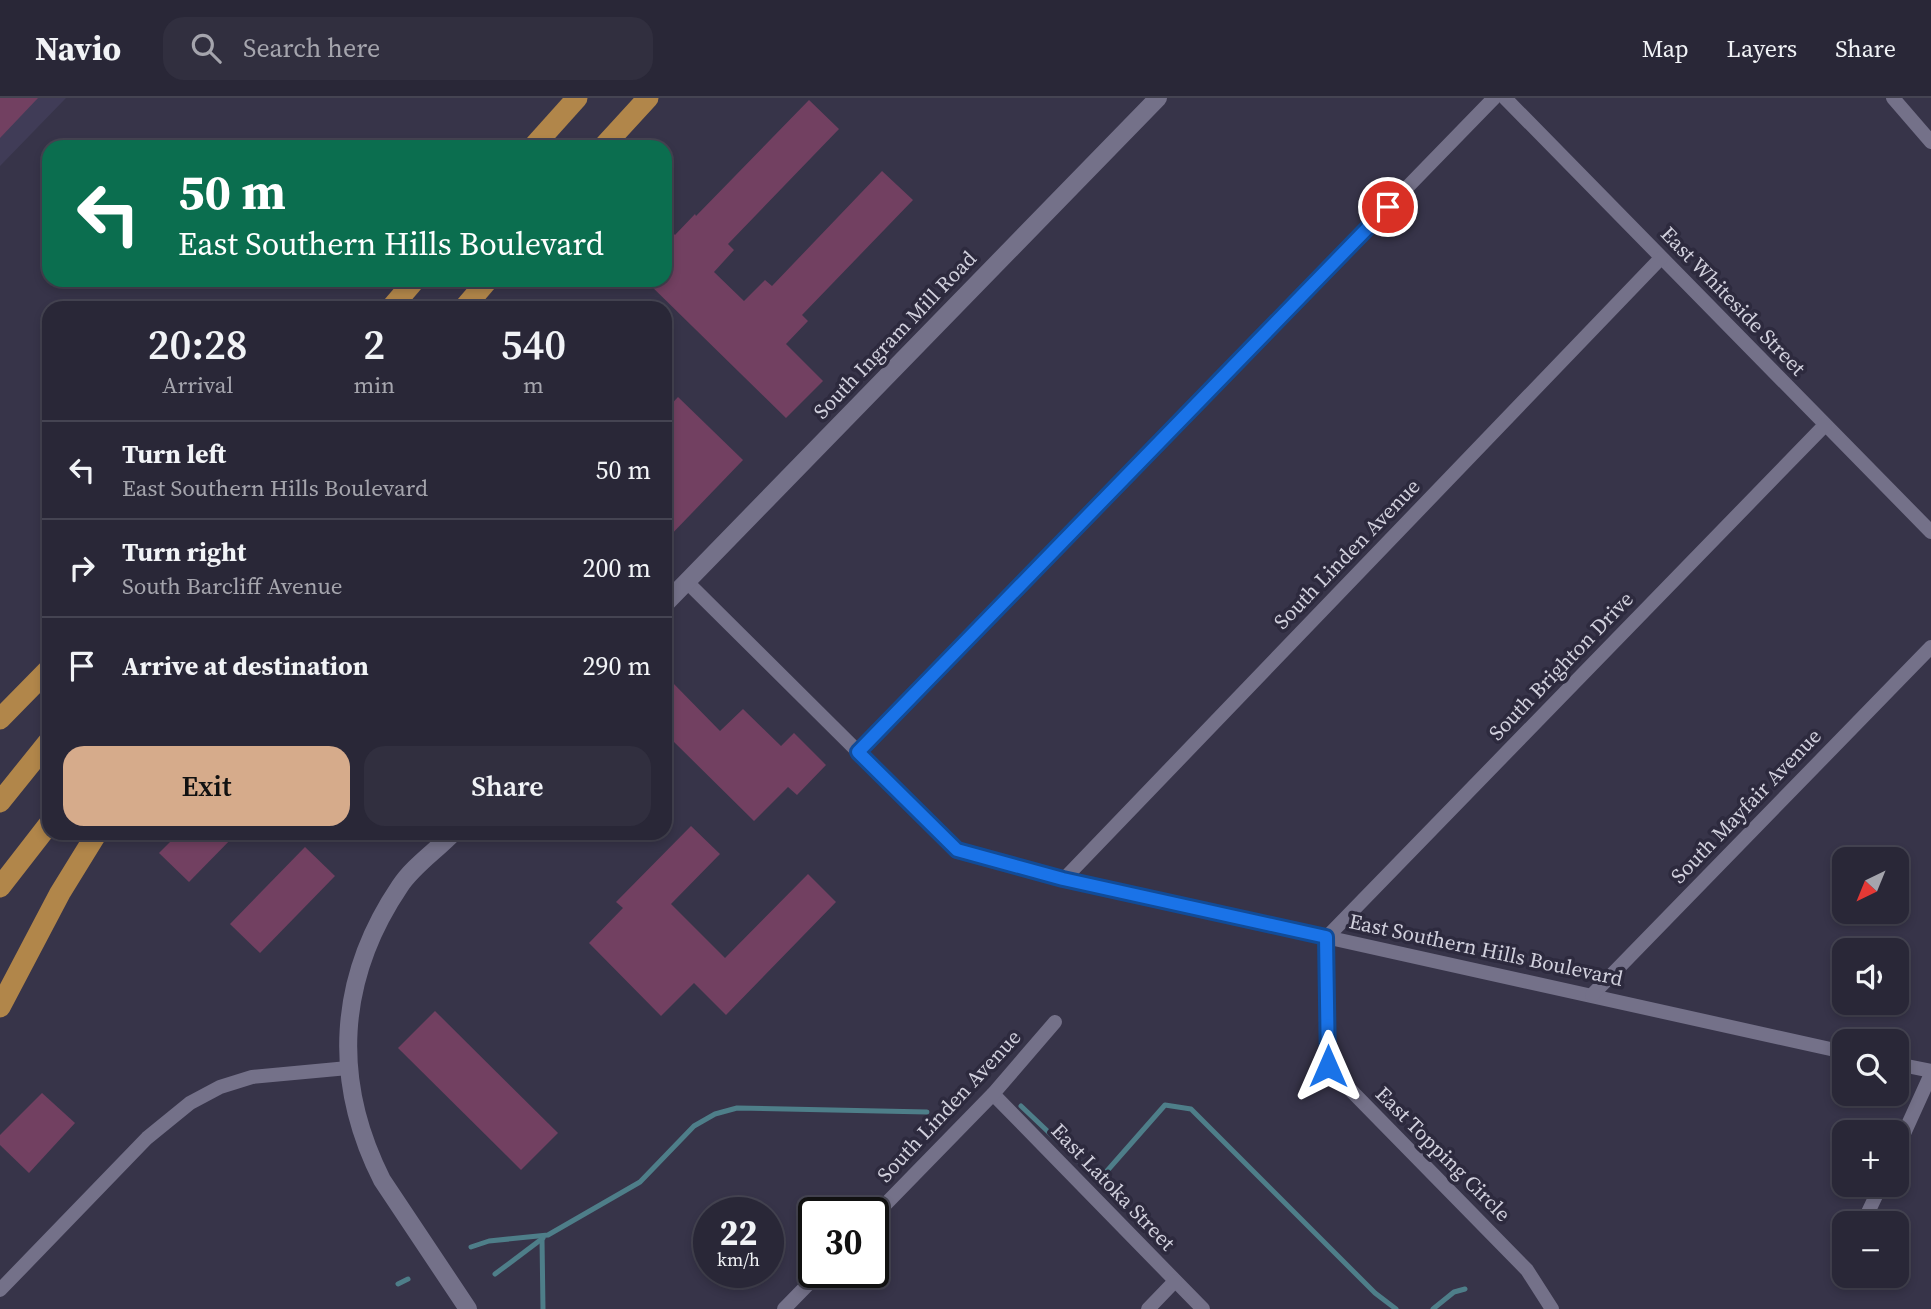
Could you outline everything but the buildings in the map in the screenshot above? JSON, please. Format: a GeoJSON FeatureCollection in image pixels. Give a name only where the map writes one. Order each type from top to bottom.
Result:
{"type":"FeatureCollection","features":[{"type":"Feature","properties":{"kind":"highway"},"geometry":{"type":"LineString","coordinates":[[539,140],[577,98]]}},
{"type":"Feature","properties":{"kind":"highway"},"geometry":{"type":"LineString","coordinates":[[609,140],[648,98]]}},
{"type":"Feature","properties":{"kind":"highway"},"geometry":{"type":"LineString","coordinates":[[396,301],[409,287]]}},
{"type":"Feature","properties":{"kind":"highway"},"geometry":{"type":"LineString","coordinates":[[472,301],[482,287]]}},
{"type":"Feature","properties":{"kind":"highway"},"geometry":{"type":"LineString","coordinates":[[0,719],[42,676]]}},
{"type":"Feature","properties":{"kind":"highway"},"geometry":{"type":"LineString","coordinates":[[0,802],[42,750]]}},
{"type":"Feature","properties":{"kind":"highway"},"geometry":{"type":"LineString","coordinates":[[0,887],[42,833]]}},
{"type":"Feature","properties":{"kind":"highway"},"geometry":{"type":"LineString","coordinates":[[0,1007],[60,893],[93,840]]}},
{"type":"Feature","properties":{"kind":"street","name":"South Ingram Mill Road"},"geometry":{"type":"LineString","coordinates":[[672,597],[1158,98]]}},
{"type":"Feature","properties":{"kind":"street"},"geometry":{"type":"LineString","coordinates":[[858,752],[1494,98]]}},
{"type":"Feature","properties":{"kind":"street","name":"East Whiteside Street"},"geometry":{"type":"LineString","coordinates":[[1505,98],[1931,532]]}},
{"type":"Feature","properties":{"kind":"street"},"geometry":{"type":"LineString","coordinates":[[1893,98],[1931,142]]}},
{"type":"Feature","properties":{"kind":"street","name":"South Linden Avenue"},"geometry":{"type":"LineString","coordinates":[[1063,879],[1661,258]]}},
{"type":"Feature","properties":{"kind":"street","name":"South Brighton Drive"},"geometry":{"type":"LineString","coordinates":[[1326,937],[1825,425]]}},
{"type":"Feature","properties":{"kind":"street","name":"East Southern Hills Boulevard"},"geometry":{"type":"LineString","coordinates":[[687,582],[957,850],[1063,879],[1832,1049]]}},
{"type":"Feature","properties":{"kind":"street","name":"South Mayfair Avenue"},"geometry":{"type":"LineString","coordinates":[[1592,995],[1931,647]]}},
{"type":"Feature","properties":{"kind":"street"},"geometry":{"type":"LineString","coordinates":[[446,840],[401,884],[375,931],[354,981],[348,1028],[348,1068],[355,1115],[371,1160],[382,1181],[468,1309]]}},
{"type":"Feature","properties":{"kind":"street","name":"East Topping Circle"},"geometry":{"type":"LineString","coordinates":[[1326,937],[1328,1066],[1527,1270],[1552,1309]]}},
{"type":"Feature","properties":{"kind":"street","name":"South Linden Avenue"},"geometry":{"type":"LineString","coordinates":[[889,1201],[993,1094],[1055,1022]]}},
{"type":"Feature","properties":{"kind":"street"},"geometry":{"type":"LineString","coordinates":[[1909,1067],[1931,1073],[1909,1122]]}},
{"type":"Feature","properties":{"kind":"street"},"geometry":{"type":"LineString","coordinates":[[0,1290],[147,1138],[190,1103],[220,1087],[252,1077],[348,1068]]}},
{"type":"Feature","properties":{"kind":"street","name":"East Latoka Street"},"geometry":{"type":"LineString","coordinates":[[993,1094],[1203,1309]]}},
{"type":"Feature","properties":{"kind":"street"},"geometry":{"type":"LineString","coordinates":[[1148,1309],[1175,1281]]}},
{"type":"Feature","properties":{"kind":"street"},"geometry":{"type":"LineString","coordinates":[[784,1309],[804,1288]]}},
{"type":"Feature","properties":{"kind":"shaded area"},"geometry":{"type":"Polygon","coordinates":[[[0,98],[66,98],[0,166],[0,98]]]}},
{"type":"Feature","properties":{"kind":"waterway"},"geometry":{"type":"LineString","coordinates":[[1021,1106],[1099,1180],[1165,1105],[1191,1109],[1375,1293],[1396,1309]]}},
{"type":"Feature","properties":{"kind":"waterway"},"geometry":{"type":"LineString","coordinates":[[471,1247],[489,1241],[548,1235],[640,1182],[694,1126],[715,1114],[737,1108],[927,1112]]}},
{"type":"Feature","properties":{"kind":"waterway"},"geometry":{"type":"LineString","coordinates":[[495,1274],[543,1238]]}},
{"type":"Feature","properties":{"kind":"waterway"},"geometry":{"type":"LineString","coordinates":[[542,1239],[543,1309]]}},
{"type":"Feature","properties":{"kind":"waterway"},"geometry":{"type":"LineString","coordinates":[[398,1284],[408,1279]]}},
{"type":"Feature","properties":{"kind":"waterway"},"geometry":{"type":"LineString","coordinates":[[1433,1309],[1454,1292],[1465,1289]]}},
{"type":"Feature","properties":{"kind":"route"},"geometry":{"type":"LineString","coordinates":[[1328,1066],[1326,937],[1063,879],[957,850],[858,752],[1388,207]]}}]}
